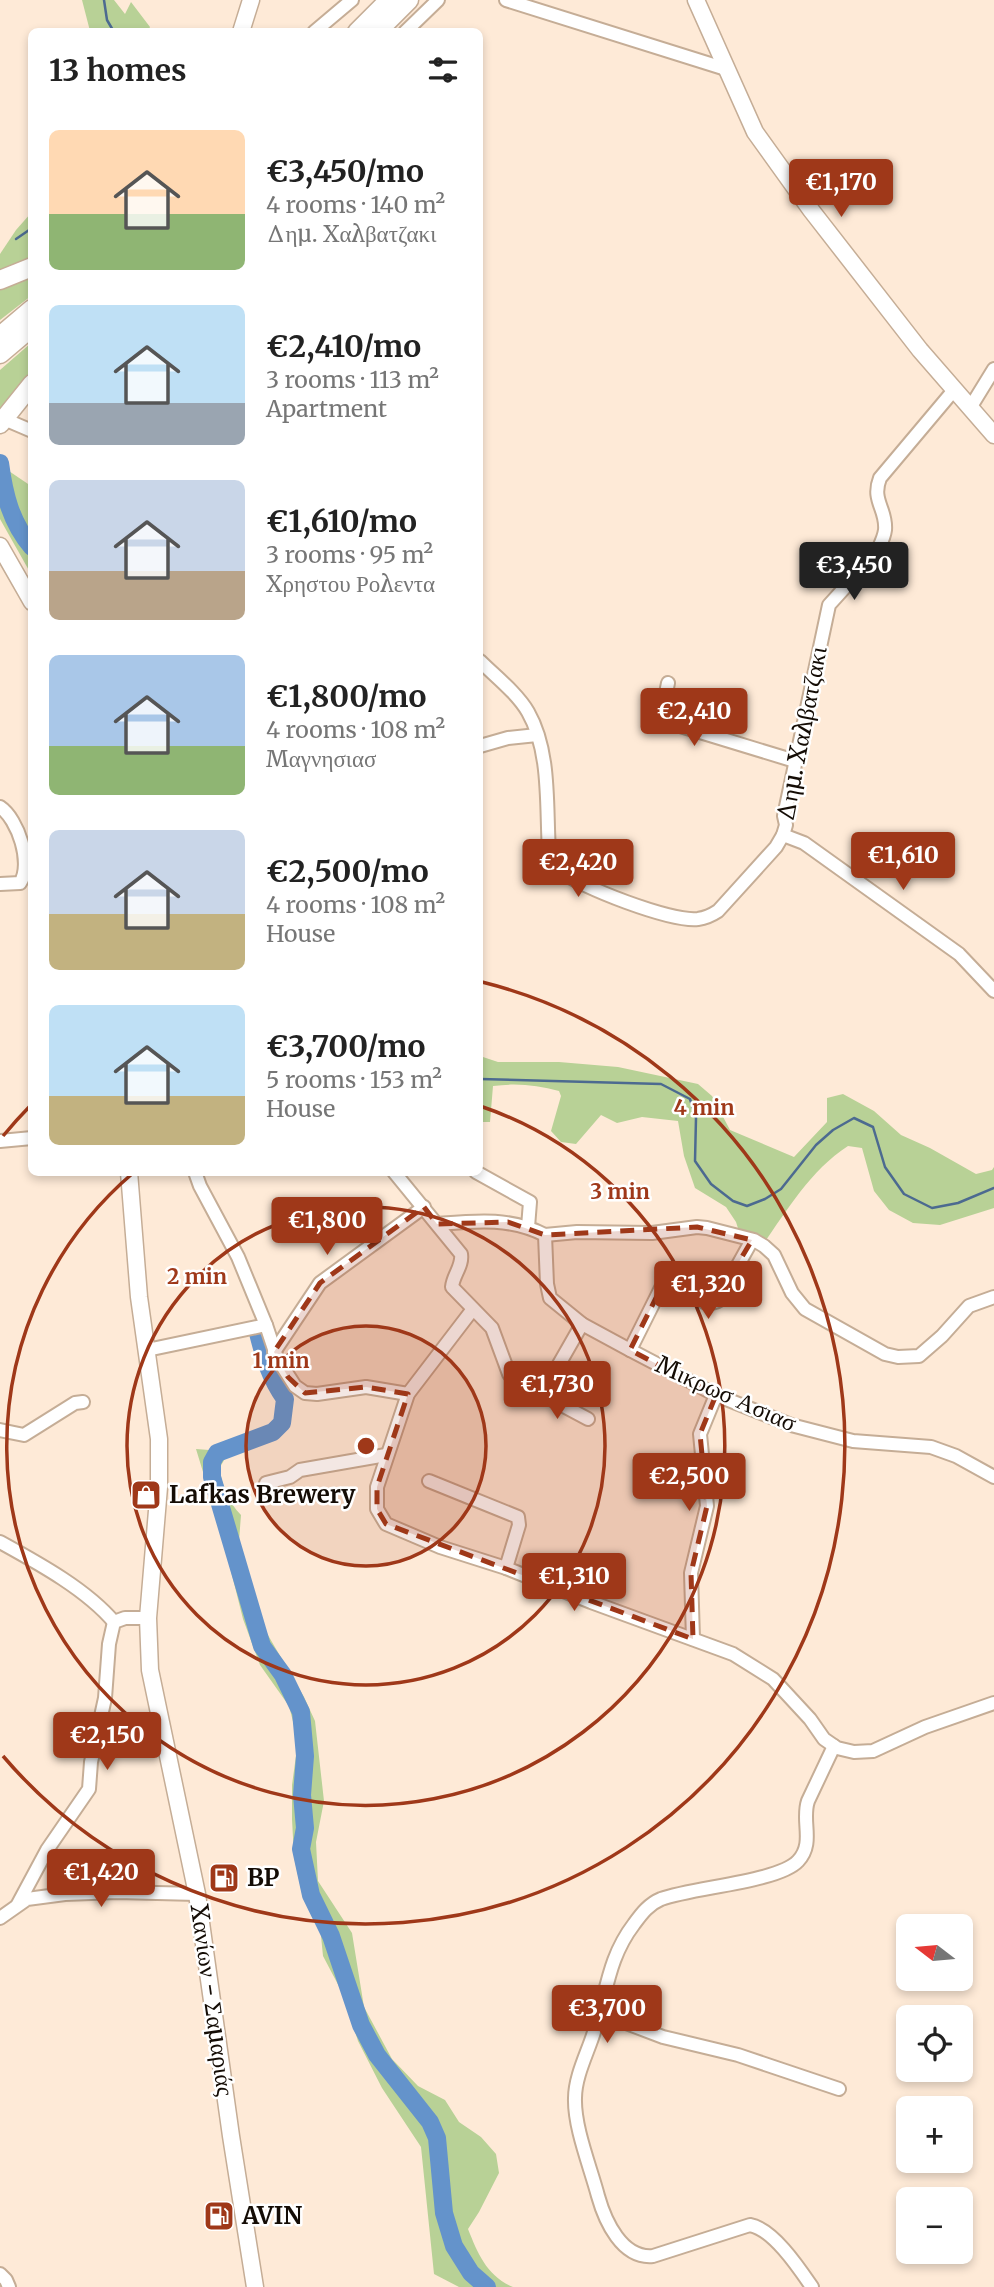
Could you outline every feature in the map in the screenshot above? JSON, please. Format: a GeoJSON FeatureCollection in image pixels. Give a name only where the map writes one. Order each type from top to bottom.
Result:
{"type":"FeatureCollection","features":[{"type":"Feature","properties":{"kind":"highway"},"geometry":{"type":"LineString","coordinates":[[361,28],[389,0]]}},
{"type":"Feature","properties":{"kind":"highway"},"geometry":{"type":"LineString","coordinates":[[381,28],[409,0]]}},
{"type":"Feature","properties":{"kind":"highway"},"geometry":{"type":"LineString","coordinates":[[0,280],[28,269]]}},
{"type":"Feature","properties":{"kind":"highway"},"geometry":{"type":"LineString","coordinates":[[0,336],[28,312]]}},
{"type":"Feature","properties":{"kind":"highway"},"geometry":{"type":"LineString","coordinates":[[0,354],[28,330]]}},
{"type":"Feature","properties":{"kind":"highway"},"geometry":{"type":"LineString","coordinates":[[2,422],[28,389]]}},
{"type":"Feature","properties":{"kind":"main road"},"geometry":{"type":"LineString","coordinates":[[241,28],[251,0]]}},
{"type":"Feature","properties":{"kind":"main road"},"geometry":{"type":"LineString","coordinates":[[696,0],[755,132],[811,210],[920,350],[994,435]]}},
{"type":"Feature","properties":{"kind":"main road"},"geometry":{"type":"LineString","coordinates":[[0,546],[28,595]]}},
{"type":"Feature","properties":{"kind":"main road","name":"Χανίων - Σαμαριάς"},"geometry":{"type":"LineString","coordinates":[[129,1176],[139,1297],[159,1439],[159,1487],[148,1619],[150,1670],[197,1894],[255,2287]]}},
{"type":"Feature","properties":{"kind":"street"},"geometry":{"type":"LineString","coordinates":[[319,28],[352,0]]}},
{"type":"Feature","properties":{"kind":"street"},"geometry":{"type":"LineString","coordinates":[[409,28],[439,0]]}},
{"type":"Feature","properties":{"kind":"street"},"geometry":{"type":"LineString","coordinates":[[506,0],[726,69]]}},
{"type":"Feature","properties":{"kind":"street"},"geometry":{"type":"LineString","coordinates":[[970,408],[994,369]]}},
{"type":"Feature","properties":{"kind":"street","name":"Δημ. Χαλβατζακι"},"geometry":{"type":"LineString","coordinates":[[783,835],[795,761],[829,605],[877,552],[885,533],[885,523],[876,494],[880,478],[954,390]]}},
{"type":"Feature","properties":{"kind":"street"},"geometry":{"type":"LineString","coordinates":[[2,422],[28,430]]}},
{"type":"Feature","properties":{"kind":"street"},"geometry":{"type":"LineString","coordinates":[[483,664],[528,711],[537,734],[544,766],[548,851],[552,862],[565,874],[617,898],[679,918],[698,919],[718,911],[776,848],[783,835],[803,843],[960,954],[994,991]]}},
{"type":"Feature","properties":{"kind":"street"},"geometry":{"type":"LineString","coordinates":[[668,683],[662,713],[664,721],[795,761]]}},
{"type":"Feature","properties":{"kind":"street"},"geometry":{"type":"LineString","coordinates":[[483,745],[537,734]]}},
{"type":"Feature","properties":{"kind":"street"},"geometry":{"type":"LineString","coordinates":[[0,807],[9,814],[26,839],[23,879],[20,883],[0,884]]}},
{"type":"Feature","properties":{"kind":"street"},"geometry":{"type":"LineString","coordinates":[[0,1141],[28,1138]]}},
{"type":"Feature","properties":{"kind":"street"},"geometry":{"type":"LineString","coordinates":[[196,1176],[238,1257],[274,1352],[288,1377],[305,1393],[317,1394],[366,1387],[408,1394]]}},
{"type":"Feature","properties":{"kind":"street"},"geometry":{"type":"LineString","coordinates":[[483,1176],[530,1202],[528,1227]]}},
{"type":"Feature","properties":{"kind":"street"},"geometry":{"type":"LineString","coordinates":[[408,1178],[424,1207],[461,1254],[462,1260],[452,1287],[492,1328],[509,1374],[588,1419]]}},
{"type":"Feature","properties":{"kind":"street"},"geometry":{"type":"LineString","coordinates":[[274,1352],[320,1283],[424,1207]]}},
{"type":"Feature","properties":{"kind":"street"},"geometry":{"type":"LineString","coordinates":[[437,1224],[486,1221],[528,1227],[545,1235],[577,1232],[652,1233],[697,1227],[752,1240],[764,1245],[774,1255],[792,1293],[805,1308],[885,1354],[898,1357],[919,1356],[942,1336],[969,1306],[994,1297]]}},
{"type":"Feature","properties":{"kind":"street","name":"Μικρωσ Ασιασ"},"geometry":{"type":"LineString","coordinates":[[545,1235],[550,1298],[582,1324],[629,1350],[716,1395],[791,1425],[853,1441],[931,1447],[956,1456],[994,1477]]}},
{"type":"Feature","properties":{"kind":"street"},"geometry":{"type":"LineString","coordinates":[[629,1350],[661,1288],[671,1286],[708,1304],[714,1304],[752,1240]]}},
{"type":"Feature","properties":{"kind":"street"},"geometry":{"type":"LineString","coordinates":[[473,1309],[408,1394],[377,1487],[376,1500],[380,1517],[386,1524],[440,1547],[506,1568],[733,1654],[773,1679],[810,1719],[824,1739],[834,1746],[854,1752],[873,1751],[925,1727],[994,1703]]}},
{"type":"Feature","properties":{"kind":"street"},"geometry":{"type":"LineString","coordinates":[[542,1394],[582,1324]]}},
{"type":"Feature","properties":{"kind":"street"},"geometry":{"type":"LineString","coordinates":[[147,1350],[266,1325]]}},
{"type":"Feature","properties":{"kind":"street"},"geometry":{"type":"LineString","coordinates":[[693,1639],[691,1573],[707,1506],[700,1434],[716,1395]]}},
{"type":"Feature","properties":{"kind":"street"},"geometry":{"type":"LineString","coordinates":[[0,1430],[24,1435],[75,1403],[83,1402]]}},
{"type":"Feature","properties":{"kind":"street"},"geometry":{"type":"LineString","coordinates":[[267,1483],[290,1477],[300,1470],[386,1455]]}},
{"type":"Feature","properties":{"kind":"street"},"geometry":{"type":"LineString","coordinates":[[429,1481],[518,1517],[519,1525],[506,1568]]}},
{"type":"Feature","properties":{"kind":"street"},"geometry":{"type":"LineString","coordinates":[[0,1542],[81,1591],[114,1622]]}},
{"type":"Feature","properties":{"kind":"street"},"geometry":{"type":"LineString","coordinates":[[114,1622],[125,1618],[148,1619]]}},
{"type":"Feature","properties":{"kind":"street"},"geometry":{"type":"LineString","coordinates":[[18,1904],[47,1850],[89,1789],[91,1762],[105,1698],[109,1644],[114,1622]]}},
{"type":"Feature","properties":{"kind":"street"},"geometry":{"type":"LineString","coordinates":[[813,2287],[796,2264],[757,2226],[743,2226],[645,2256],[633,2253],[606,2222],[577,2117],[575,2094],[600,2013],[612,1962],[624,1938],[650,1905],[670,1896],[776,1875],[786,1871],[800,1859],[808,1833],[806,1806],[834,1746]]}},
{"type":"Feature","properties":{"kind":"street"},"geometry":{"type":"LineString","coordinates":[[0,1918],[27,1899],[65,1894],[197,1894]]}},
{"type":"Feature","properties":{"kind":"street"},"geometry":{"type":"LineString","coordinates":[[600,2013],[663,2037],[738,2055],[839,2089]]}},
{"type":"Feature","properties":{"kind":"street"},"geometry":{"type":"LineString","coordinates":[[0,2274],[9,2287]]}},
{"type":"Feature","properties":{"kind":"highlighted area"},"geometry":{"type":"Polygon","coordinates":[[[424,1207],[437,1224],[508,1222],[545,1235],[697,1227],[752,1240],[714,1304],[664,1282],[630,1350],[716,1395],[700,1434],[707,1506],[691,1573],[693,1639],[386,1524],[377,1509],[377,1487],[408,1394],[366,1387],[305,1393],[288,1377],[274,1352],[320,1283],[424,1207]]]}},
{"type":"Feature","properties":{"kind":"green space"},"geometry":{"type":"Polygon","coordinates":[[[82,0],[114,0],[125,14],[131,2],[150,27],[150,28],[89,28],[82,0]]]}},
{"type":"Feature","properties":{"kind":"green space"},"geometry":{"type":"Polygon","coordinates":[[[28,216],[28,263],[0,274],[0,254],[28,216]]]}},
{"type":"Feature","properties":{"kind":"green space"},"geometry":{"type":"Polygon","coordinates":[[[28,273],[28,298],[0,320],[0,286],[28,273]]]}},
{"type":"Feature","properties":{"kind":"green space"},"geometry":{"type":"Polygon","coordinates":[[[28,346],[28,378],[0,415],[0,370],[28,346]]]}},
{"type":"Feature","properties":{"kind":"green space"},"geometry":{"type":"Polygon","coordinates":[[[0,465],[28,484],[28,569],[0,519],[0,465]]]}},
{"type":"Feature","properties":{"kind":"green space"},"geometry":{"type":"Polygon","coordinates":[[[483,1057],[498,1062],[559,1062],[618,1067],[698,1084],[712,1096],[730,1130],[794,1157],[827,1122],[827,1098],[843,1094],[874,1111],[901,1135],[976,1174],[994,1167],[994,1208],[940,1225],[913,1223],[889,1210],[874,1191],[862,1148],[848,1146],[810,1180],[759,1250],[743,1244],[736,1222],[726,1207],[695,1188],[684,1156],[678,1121],[642,1117],[617,1123],[601,1115],[576,1144],[561,1142],[551,1131],[561,1096],[559,1091],[510,1085],[493,1086],[490,1122],[483,1122],[483,1057]]]}},
{"type":"Feature","properties":{"kind":"green space"},"geometry":{"type":"Polygon","coordinates":[[[248,1439],[247,1447],[227,1455],[219,1469],[227,1494],[241,1515],[239,1541],[265,1630],[315,1721],[324,1801],[316,1842],[318,1881],[352,1933],[364,2007],[392,2059],[418,2086],[445,2100],[459,2122],[481,2137],[496,2154],[499,2173],[468,2229],[490,2270],[513,2287],[459,2287],[434,2274],[421,2147],[382,2088],[358,2041],[343,1994],[323,1956],[320,1926],[303,1898],[294,1857],[292,1819],[292,1785],[298,1741],[289,1706],[260,1665],[243,1619],[221,1531],[196,1449],[209,1450],[248,1439]]]}},
{"type":"Feature","properties":{"kind":"waterway"},"geometry":{"type":"LineString","coordinates":[[104,0],[107,20],[112,28]]}},
{"type":"Feature","properties":{"kind":"waterway"},"geometry":{"type":"LineString","coordinates":[[16,239],[28,231]]}},
{"type":"Feature","properties":{"kind":"waterway"},"geometry":{"type":"LineString","coordinates":[[0,463],[10,508],[28,542]]}},
{"type":"Feature","properties":{"kind":"waterway"},"geometry":{"type":"LineString","coordinates":[[483,1079],[661,1084],[690,1099],[696,1118],[695,1161],[711,1184],[733,1201],[747,1206],[781,1189],[816,1145],[833,1130],[854,1118],[873,1127],[885,1167],[904,1194],[932,1208],[958,1203],[994,1188]]}},
{"type":"Feature","properties":{"kind":"waterway"},"geometry":{"type":"LineString","coordinates":[[258,1333],[268,1367],[285,1399],[282,1423],[273,1432],[217,1453],[212,1462],[212,1477],[262,1646],[283,1675],[301,1712],[305,1756],[302,1795],[305,1828],[301,1849],[311,1895],[331,1936],[361,2025],[377,2055],[430,2122],[437,2138],[444,2213],[454,2246],[471,2273],[487,2287]]}},
{"type":"Feature","properties":{"kind":"place","name":"Lafkas Brewery"},"geometry":{"type":"Point","coordinates":[146,1495]}},
{"type":"Feature","properties":{"kind":"place","name":"BP"},"geometry":{"type":"Point","coordinates":[224,1878]}},
{"type":"Feature","properties":{"kind":"place","name":"AVIN"},"geometry":{"type":"Point","coordinates":[219,2216]}}]}
